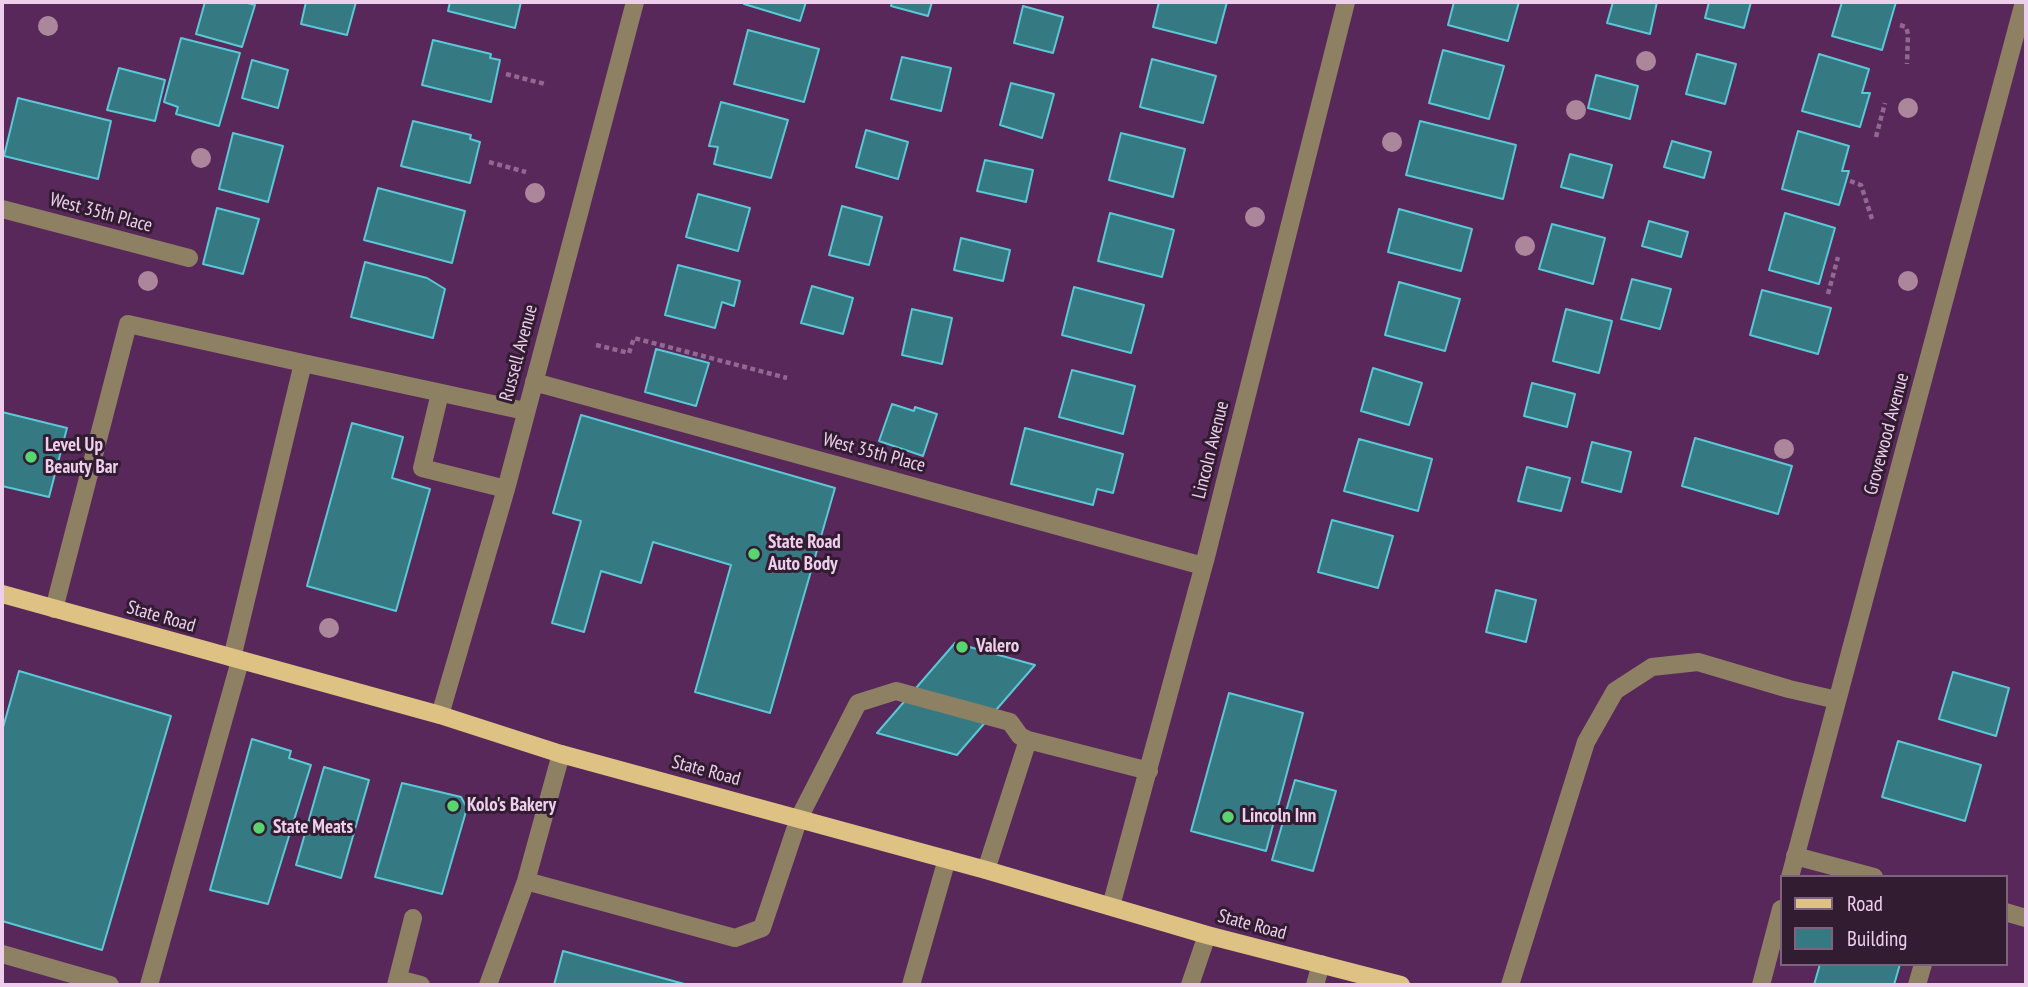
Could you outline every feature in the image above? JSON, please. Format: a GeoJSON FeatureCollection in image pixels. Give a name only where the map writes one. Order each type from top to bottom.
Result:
{"type":"FeatureCollection","features":[{"type":"Feature","properties":{"kind":"main road","name":"State Road"},"geometry":{"type":"LineString","coordinates":[[2,594],[440,715],[561,754],[947,859],[1207,934],[1401,985]]}},
{"type":"Feature","properties":{"kind":"street","name":"Russell Avenue"},"geometry":{"type":"LineString","coordinates":[[440,715],[506,489],[635,2]]}},
{"type":"Feature","properties":{"kind":"street","name":"Lincoln Avenue"},"geometry":{"type":"LineString","coordinates":[[1111,906],[1203,566],[1346,2]]}},
{"type":"Feature","properties":{"kind":"street","name":"Grovewood Avenue"},"geometry":{"type":"LineString","coordinates":[[1791,875],[2024,2]]}},
{"type":"Feature","properties":{"kind":"street","name":"West 35th Place"},"geometry":{"type":"LineString","coordinates":[[2,209],[190,258]]}},
{"type":"Feature","properties":{"kind":"street"},"geometry":{"type":"LineString","coordinates":[[54,608],[128,324],[525,411]]}},
{"type":"Feature","properties":{"kind":"street"},"geometry":{"type":"LineString","coordinates":[[149,985],[236,659],[303,363]]}},
{"type":"Feature","properties":{"kind":"street","name":"West 35th Place"},"geometry":{"type":"LineString","coordinates":[[534,382],[1203,566]]}},
{"type":"Feature","properties":{"kind":"street"},"geometry":{"type":"LineString","coordinates":[[440,393],[422,468],[506,489]]}},
{"type":"Feature","properties":{"kind":"street"},"geometry":{"type":"LineString","coordinates":[[1510,985],[1586,742],[1615,691],[1652,667],[1698,662],[1837,701]]}},
{"type":"Feature","properties":{"kind":"street"},"geometry":{"type":"LineString","coordinates":[[526,881],[735,938],[762,928],[799,818],[858,703],[896,691],[1010,723],[1020,736],[1028,740],[1149,771]]}},
{"type":"Feature","properties":{"kind":"street"},"geometry":{"type":"LineString","coordinates":[[986,870],[1028,740]]}},
{"type":"Feature","properties":{"kind":"street"},"geometry":{"type":"LineString","coordinates":[[488,985],[526,881],[561,754]]}},
{"type":"Feature","properties":{"kind":"street"},"geometry":{"type":"LineString","coordinates":[[1796,856],[1867,875]]}},
{"type":"Feature","properties":{"kind":"street"},"geometry":{"type":"LineString","coordinates":[[911,985],[947,859]]}},
{"type":"Feature","properties":{"kind":"street"},"geometry":{"type":"LineString","coordinates":[[1760,985],[1780,913]]}},
{"type":"Feature","properties":{"kind":"street"},"geometry":{"type":"LineString","coordinates":[[2007,913],[2026,918]]}},
{"type":"Feature","properties":{"kind":"street"},"geometry":{"type":"LineString","coordinates":[[413,918],[397,982],[421,985]]}},
{"type":"Feature","properties":{"kind":"street"},"geometry":{"type":"LineString","coordinates":[[1190,985],[1207,934]]}},
{"type":"Feature","properties":{"kind":"street"},"geometry":{"type":"LineString","coordinates":[[2,954],[110,985]]}},
{"type":"Feature","properties":{"kind":"street"},"geometry":{"type":"LineString","coordinates":[[1315,985],[1321,964]]}},
{"type":"Feature","properties":{"kind":"street"},"geometry":{"type":"LineString","coordinates":[[1917,985],[1922,966]]}},
{"type":"Feature","properties":{"kind":"path"},"geometry":{"type":"LineString","coordinates":[[1900,25],[1906,27],[1908,34],[1907,64]]}},
{"type":"Feature","properties":{"kind":"path"},"geometry":{"type":"LineString","coordinates":[[506,74],[545,84]]}},
{"type":"Feature","properties":{"kind":"path"},"geometry":{"type":"LineString","coordinates":[[1876,137],[1885,103]]}},
{"type":"Feature","properties":{"kind":"path"},"geometry":{"type":"LineString","coordinates":[[489,162],[526,172]]}},
{"type":"Feature","properties":{"kind":"path"},"geometry":{"type":"LineString","coordinates":[[1850,181],[1861,185],[1872,219]]}},
{"type":"Feature","properties":{"kind":"path"},"geometry":{"type":"LineString","coordinates":[[1828,294],[1838,257]]}},
{"type":"Feature","properties":{"kind":"path"},"geometry":{"type":"LineString","coordinates":[[596,345],[629,354],[634,338],[787,378]]}},
{"type":"Feature","properties":{"kind":"building"},"geometry":{"type":"Polygon","coordinates":[[[205,2],[244,2],[255,5],[242,47],[196,34],[205,2]]]}},
{"type":"Feature","properties":{"kind":"building"},"geometry":{"type":"Polygon","coordinates":[[[306,2],[356,2],[347,35],[301,24],[306,2]]]}},
{"type":"Feature","properties":{"kind":"building"},"geometry":{"type":"Polygon","coordinates":[[[450,2],[521,2],[515,28],[448,11],[450,2]]]}},
{"type":"Feature","properties":{"kind":"building"},"geometry":{"type":"Polygon","coordinates":[[[806,2],[800,21],[744,4],[806,2]]]}},
{"type":"Feature","properties":{"kind":"building"},"geometry":{"type":"Polygon","coordinates":[[[892,2],[932,2],[928,16],[891,6],[892,2]]]}},
{"type":"Feature","properties":{"kind":"building"},"geometry":{"type":"Polygon","coordinates":[[[1159,2],[1227,2],[1216,43],[1153,27],[1159,2]]]}},
{"type":"Feature","properties":{"kind":"building"},"geometry":{"type":"Polygon","coordinates":[[[1454,2],[1519,2],[1508,41],[1448,25],[1454,2]]]}},
{"type":"Feature","properties":{"kind":"building"},"geometry":{"type":"Polygon","coordinates":[[[1613,2],[1657,2],[1650,34],[1607,23],[1613,2]]]}},
{"type":"Feature","properties":{"kind":"building"},"geometry":{"type":"Polygon","coordinates":[[[1709,2],[1751,2],[1744,28],[1705,18],[1709,2]]]}},
{"type":"Feature","properties":{"kind":"building"},"geometry":{"type":"Polygon","coordinates":[[[1842,2],[1896,2],[1882,50],[1832,36],[1842,2]]]}},
{"type":"Feature","properties":{"kind":"building"},"geometry":{"type":"Polygon","coordinates":[[[1023,6],[1063,17],[1053,53],[1014,43],[1023,6]]]}},
{"type":"Feature","properties":{"kind":"building"},"geometry":{"type":"Polygon","coordinates":[[[748,30],[819,49],[804,102],[734,84],[748,30]]]}},
{"type":"Feature","properties":{"kind":"building"},"geometry":{"type":"Polygon","coordinates":[[[181,38],[240,53],[219,126],[176,114],[178,107],[164,102],[181,38]]]}},
{"type":"Feature","properties":{"kind":"building"},"geometry":{"type":"Polygon","coordinates":[[[433,40],[491,54],[490,58],[500,60],[491,102],[422,85],[433,40]]]}},
{"type":"Feature","properties":{"kind":"building"},"geometry":{"type":"Polygon","coordinates":[[[1443,50],[1504,66],[1489,119],[1429,103],[1443,50]]]}},
{"type":"Feature","properties":{"kind":"building"},"geometry":{"type":"Polygon","coordinates":[[[1697,54],[1736,64],[1725,104],[1686,94],[1697,54]]]}},
{"type":"Feature","properties":{"kind":"building"},"geometry":{"type":"Polygon","coordinates":[[[1819,54],[1869,69],[1862,93],[1870,93],[1860,127],[1802,111],[1819,54]]]}},
{"type":"Feature","properties":{"kind":"building"},"geometry":{"type":"Polygon","coordinates":[[[902,57],[951,68],[941,111],[891,99],[902,57]]]}},
{"type":"Feature","properties":{"kind":"building"},"geometry":{"type":"Polygon","coordinates":[[[1152,59],[1216,76],[1203,123],[1140,107],[1152,59]]]}},
{"type":"Feature","properties":{"kind":"building"},"geometry":{"type":"Polygon","coordinates":[[[252,60],[288,70],[278,108],[242,98],[252,60]]]}},
{"type":"Feature","properties":{"kind":"building"},"geometry":{"type":"Polygon","coordinates":[[[119,68],[165,80],[155,121],[107,110],[119,68]]]}},
{"type":"Feature","properties":{"kind":"building"},"geometry":{"type":"Polygon","coordinates":[[[1596,75],[1638,86],[1630,119],[1588,108],[1596,75]]]}},
{"type":"Feature","properties":{"kind":"building"},"geometry":{"type":"Polygon","coordinates":[[[1011,83],[1054,94],[1042,138],[1000,125],[1011,83]]]}},
{"type":"Feature","properties":{"kind":"building"},"geometry":{"type":"Polygon","coordinates":[[[18,98],[111,121],[98,179],[4,156],[18,98]]]}},
{"type":"Feature","properties":{"kind":"building"},"geometry":{"type":"Polygon","coordinates":[[[721,102],[788,120],[771,178],[714,164],[718,147],[709,146],[721,102]]]}},
{"type":"Feature","properties":{"kind":"building"},"geometry":{"type":"Polygon","coordinates":[[[413,121],[471,135],[470,139],[480,142],[470,183],[401,166],[413,121]]]}},
{"type":"Feature","properties":{"kind":"building"},"geometry":{"type":"Polygon","coordinates":[[[1420,121],[1516,145],[1503,199],[1406,175],[1420,121]]]}},
{"type":"Feature","properties":{"kind":"building"},"geometry":{"type":"Polygon","coordinates":[[[866,130],[908,142],[898,179],[856,167],[866,130]]]}},
{"type":"Feature","properties":{"kind":"building"},"geometry":{"type":"Polygon","coordinates":[[[1798,131],[1849,146],[1842,171],[1849,171],[1839,205],[1782,189],[1798,131]]]}},
{"type":"Feature","properties":{"kind":"building"},"geometry":{"type":"Polygon","coordinates":[[[233,133],[283,146],[268,202],[219,189],[233,133]]]}},
{"type":"Feature","properties":{"kind":"building"},"geometry":{"type":"Polygon","coordinates":[[[1121,133],[1185,149],[1173,197],[1109,180],[1121,133]]]}},
{"type":"Feature","properties":{"kind":"building"},"geometry":{"type":"Polygon","coordinates":[[[1672,141],[1711,152],[1704,178],[1664,167],[1672,141]]]}},
{"type":"Feature","properties":{"kind":"building"},"geometry":{"type":"Polygon","coordinates":[[[1570,154],[1612,165],[1603,198],[1561,187],[1570,154]]]}},
{"type":"Feature","properties":{"kind":"building"},"geometry":{"type":"Polygon","coordinates":[[[985,160],[1033,170],[1026,202],[977,191],[985,160]]]}},
{"type":"Feature","properties":{"kind":"building"},"geometry":{"type":"Polygon","coordinates":[[[378,188],[465,211],[452,263],[364,240],[378,188]]]}},
{"type":"Feature","properties":{"kind":"building"},"geometry":{"type":"Polygon","coordinates":[[[698,194],[750,208],[738,251],[686,237],[698,194]]]}},
{"type":"Feature","properties":{"kind":"building"},"geometry":{"type":"Polygon","coordinates":[[[842,206],[882,217],[869,265],[829,255],[842,206]]]}},
{"type":"Feature","properties":{"kind":"building"},"geometry":{"type":"Polygon","coordinates":[[[217,208],[259,219],[243,274],[203,264],[217,208]]]}},
{"type":"Feature","properties":{"kind":"building"},"geometry":{"type":"Polygon","coordinates":[[[1399,209],[1472,229],[1461,271],[1388,252],[1399,209]]]}},
{"type":"Feature","properties":{"kind":"building"},"geometry":{"type":"Polygon","coordinates":[[[1110,213],[1174,230],[1162,277],[1098,261],[1110,213]]]}},
{"type":"Feature","properties":{"kind":"building"},"geometry":{"type":"Polygon","coordinates":[[[1785,213],[1835,228],[1819,284],[1769,270],[1785,213]]]}},
{"type":"Feature","properties":{"kind":"building"},"geometry":{"type":"Polygon","coordinates":[[[1649,221],[1688,232],[1681,257],[1642,246],[1649,221]]]}},
{"type":"Feature","properties":{"kind":"building"},"geometry":{"type":"Polygon","coordinates":[[[1552,224],[1605,238],[1593,284],[1539,269],[1552,224]]]}},
{"type":"Feature","properties":{"kind":"building"},"geometry":{"type":"Polygon","coordinates":[[[961,238],[1010,250],[1003,281],[954,270],[961,238]]]}},
{"type":"Feature","properties":{"kind":"building"},"geometry":{"type":"Polygon","coordinates":[[[365,262],[427,278],[445,289],[433,338],[351,317],[365,262]]]}},
{"type":"Feature","properties":{"kind":"building"},"geometry":{"type":"Polygon","coordinates":[[[678,265],[740,281],[734,306],[722,302],[715,328],[665,315],[678,265]]]}},
{"type":"Feature","properties":{"kind":"building"},"geometry":{"type":"Polygon","coordinates":[[[1632,279],[1671,289],[1660,329],[1621,319],[1632,279]]]}},
{"type":"Feature","properties":{"kind":"building"},"geometry":{"type":"Polygon","coordinates":[[[1399,282],[1460,299],[1445,351],[1385,335],[1399,282]]]}},
{"type":"Feature","properties":{"kind":"building"},"geometry":{"type":"Polygon","coordinates":[[[812,286],[853,298],[843,334],[801,323],[812,286]]]}},
{"type":"Feature","properties":{"kind":"building"},"geometry":{"type":"Polygon","coordinates":[[[1074,287],[1144,305],[1131,353],[1062,335],[1074,287]]]}},
{"type":"Feature","properties":{"kind":"building"},"geometry":{"type":"Polygon","coordinates":[[[1762,290],[1831,308],[1818,354],[1750,335],[1762,290]]]}},
{"type":"Feature","properties":{"kind":"building"},"geometry":{"type":"Polygon","coordinates":[[[912,309],[952,318],[942,364],[902,355],[912,309]]]}},
{"type":"Feature","properties":{"kind":"building"},"geometry":{"type":"Polygon","coordinates":[[[1566,309],[1612,321],[1599,373],[1553,361],[1566,309]]]}},
{"type":"Feature","properties":{"kind":"building"},"geometry":{"type":"Polygon","coordinates":[[[656,349],[709,363],[696,406],[645,392],[656,349]]]}},
{"type":"Feature","properties":{"kind":"building"},"geometry":{"type":"Polygon","coordinates":[[[1373,368],[1422,383],[1409,425],[1361,411],[1373,368]]]}},
{"type":"Feature","properties":{"kind":"building"},"geometry":{"type":"Polygon","coordinates":[[[1072,370],[1135,386],[1123,434],[1059,417],[1072,370]]]}},
{"type":"Feature","properties":{"kind":"building"},"geometry":{"type":"Polygon","coordinates":[[[1532,383],[1575,394],[1567,427],[1524,416],[1532,383]]]}},
{"type":"Feature","properties":{"kind":"building"},"geometry":{"type":"Polygon","coordinates":[[[892,404],[937,414],[923,456],[879,441],[892,404]]]}},
{"type":"Feature","properties":{"kind":"building","name":"Level Up Beauty Bar"},"geometry":{"type":"Polygon","coordinates":[[[2,412],[67,428],[49,497],[2,486],[2,412]]]}},
{"type":"Feature","properties":{"kind":"building","name":"State Road Auto Body"},"geometry":{"type":"Polygon","coordinates":[[[581,415],[835,488],[770,713],[695,692],[731,565],[653,542],[641,583],[601,571],[584,632],[552,623],[581,521],[553,513],[581,415]]]}},
{"type":"Feature","properties":{"kind":"building"},"geometry":{"type":"Polygon","coordinates":[[[352,423],[403,437],[392,478],[430,489],[396,611],[307,586],[352,423]]]}},
{"type":"Feature","properties":{"kind":"building"},"geometry":{"type":"Polygon","coordinates":[[[1025,428],[1123,454],[1113,493],[1097,489],[1093,505],[1011,484],[1025,428]]]}},
{"type":"Feature","properties":{"kind":"building"},"geometry":{"type":"Polygon","coordinates":[[[1695,438],[1792,466],[1778,514],[1682,486],[1695,438]]]}},
{"type":"Feature","properties":{"kind":"building"},"geometry":{"type":"Polygon","coordinates":[[[1359,439],[1432,459],[1418,511],[1344,491],[1359,439]]]}},
{"type":"Feature","properties":{"kind":"building"},"geometry":{"type":"Polygon","coordinates":[[[1592,442],[1631,452],[1621,492],[1582,482],[1592,442]]]}},
{"type":"Feature","properties":{"kind":"building"},"geometry":{"type":"Polygon","coordinates":[[[1527,467],[1570,478],[1561,511],[1518,501],[1527,467]]]}},
{"type":"Feature","properties":{"kind":"building"},"geometry":{"type":"Polygon","coordinates":[[[1332,520],[1393,536],[1378,588],[1318,572],[1332,520]]]}},
{"type":"Feature","properties":{"kind":"building"},"geometry":{"type":"Polygon","coordinates":[[[1496,590],[1536,600],[1526,642],[1486,632],[1496,590]]]}},
{"type":"Feature","properties":{"kind":"building"},"geometry":{"type":"Polygon","coordinates":[[[955,643],[1035,665],[957,755],[877,733],[955,643]]]}},
{"type":"Feature","properties":{"kind":"building"},"geometry":{"type":"Polygon","coordinates":[[[19,671],[171,716],[102,950],[2,921],[2,731],[19,671]]]}},
{"type":"Feature","properties":{"kind":"building"},"geometry":{"type":"Polygon","coordinates":[[[1953,672],[2009,688],[1996,736],[1939,719],[1953,672]]]}},
{"type":"Feature","properties":{"kind":"building"},"geometry":{"type":"Polygon","coordinates":[[[1229,693],[1303,713],[1266,851],[1191,831],[1229,693]]]}},
{"type":"Feature","properties":{"kind":"building","name":"State Meats"},"geometry":{"type":"Polygon","coordinates":[[[252,739],[291,751],[289,758],[311,765],[268,904],[210,890],[252,739]]]}},
{"type":"Feature","properties":{"kind":"building"},"geometry":{"type":"Polygon","coordinates":[[[1898,741],[1981,765],[1965,821],[1882,797],[1898,741]]]}},
{"type":"Feature","properties":{"kind":"building"},"geometry":{"type":"Polygon","coordinates":[[[324,767],[369,780],[341,878],[296,865],[324,767]]]}},
{"type":"Feature","properties":{"kind":"building"},"geometry":{"type":"Polygon","coordinates":[[[1295,780],[1336,791],[1313,871],[1272,860],[1295,780]]]}},
{"type":"Feature","properties":{"kind":"building"},"geometry":{"type":"Polygon","coordinates":[[[402,783],[461,797],[467,808],[442,894],[375,877],[402,783]]]}},
{"type":"Feature","properties":{"kind":"building"},"geometry":{"type":"Polygon","coordinates":[[[563,951],[688,985],[554,985],[563,951]]]}},
{"type":"Feature","properties":{"kind":"building"},"geometry":{"type":"Polygon","coordinates":[[[1819,966],[1899,966],[1894,985],[1814,985],[1819,966]]]}},
{"type":"Feature","properties":{"kind":"place","name":"Level Up Beauty Bar"},"geometry":{"type":"Point","coordinates":[31,457]}},
{"type":"Feature","properties":{"kind":"place","name":"State Road Auto Body"},"geometry":{"type":"Point","coordinates":[754,554]}},
{"type":"Feature","properties":{"kind":"place","name":"Valero"},"geometry":{"type":"Point","coordinates":[962,647]}},
{"type":"Feature","properties":{"kind":"place","name":"Kolo's Bakery"},"geometry":{"type":"Point","coordinates":[453,806]}},
{"type":"Feature","properties":{"kind":"place","name":"Lincoln Inn"},"geometry":{"type":"Point","coordinates":[1228,817]}},
{"type":"Feature","properties":{"kind":"place","name":"State Meats"},"geometry":{"type":"Point","coordinates":[259,828]}}]}
